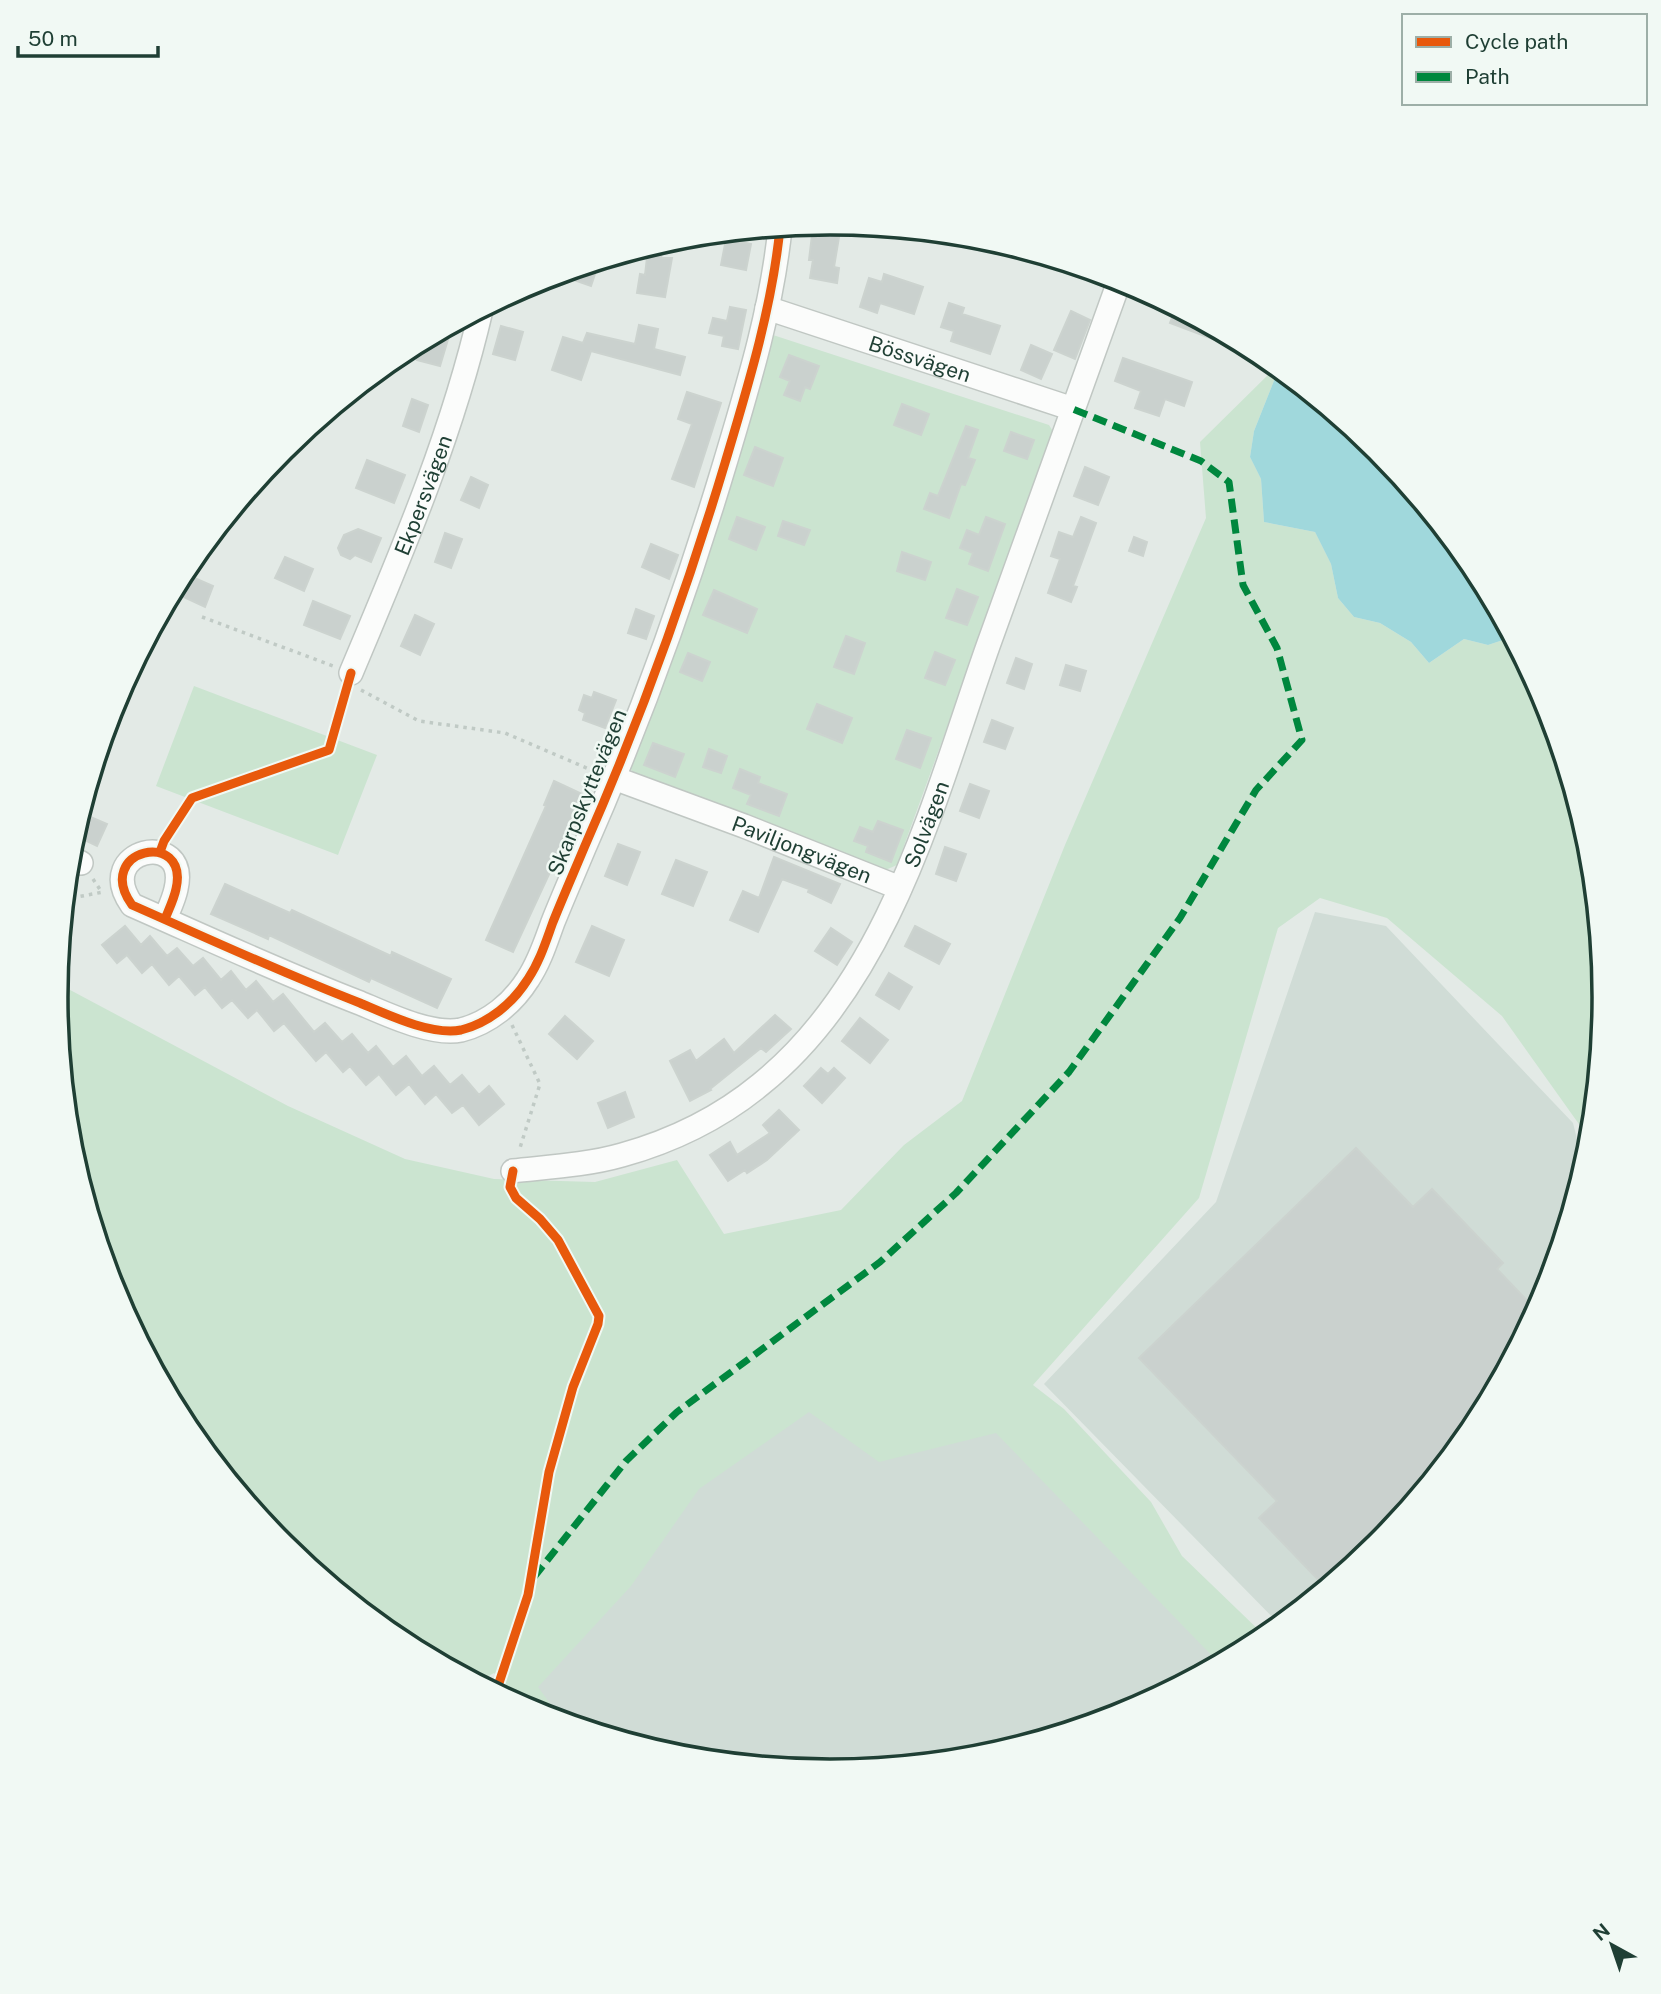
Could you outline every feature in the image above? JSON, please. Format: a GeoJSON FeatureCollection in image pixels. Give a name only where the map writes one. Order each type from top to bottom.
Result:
{"type":"FeatureCollection","features":[{"type":"Feature","properties":{"kind":"street","name":"Skarpskyttevägen"},"geometry":{"type":"LineString","coordinates":[[132,905],[319,988],[435,1030],[463,1029],[504,1007],[514,998],[538,962],[614,778],[703,537],[749,383],[775,269],[779,236]]}},
{"type":"Feature","properties":{"kind":"street","name":"Solvägen"},"geometry":{"type":"LineString","coordinates":[[513,1171],[600,1160],[664,1141],[695,1127],[749,1093],[779,1068],[838,1001],[874,943],[893,886],[937,792],[1116,291]]}},
{"type":"Feature","properties":{"kind":"street","name":"Bössvägen"},"geometry":{"type":"LineString","coordinates":[[767,308],[1073,409]]}},
{"type":"Feature","properties":{"kind":"street","name":"Ekpersvägen"},"geometry":{"type":"LineString","coordinates":[[351,673],[432,474],[478,321]]}},
{"type":"Feature","properties":{"kind":"street","name":"Paviljongvägen"},"geometry":{"type":"LineString","coordinates":[[614,778],[744,826],[893,886]]}},
{"type":"Feature","properties":{"kind":"street"},"geometry":{"type":"LineString","coordinates":[[132,905],[122,885],[128,862],[144,852],[160,852],[172,862],[177,877],[177,887],[165,919]]}},
{"type":"Feature","properties":{"kind":"path"},"geometry":{"type":"LineString","coordinates":[[202,617],[351,673],[361,690],[419,720],[505,733],[592,771]]}},
{"type":"Feature","properties":{"kind":"path"},"geometry":{"type":"LineString","coordinates":[[75,900],[101,891],[132,905]]}},
{"type":"Feature","properties":{"kind":"path"},"geometry":{"type":"LineString","coordinates":[[504,1007],[540,1084],[513,1171]]}},
{"type":"Feature","properties":{"kind":"shaded area"},"geometry":{"type":"Polygon","coordinates":[[[1315,912],[1386,926],[1573,1123],[1578,1144],[1567,1194],[1535,1289],[1491,1378],[1464,1420],[1404,1500],[1333,1570],[1273,1618],[1044,1384],[1216,1202],[1315,912]]]}},
{"type":"Feature","properties":{"kind":"shaded area"},"geometry":{"type":"Polygon","coordinates":[[[922,1295],[1241,1639],[1168,1681],[1076,1719],[979,1745],[880,1758],[781,1758],[682,1745],[585,1719],[501,1684],[686,1470],[922,1295]]]}},
{"type":"Feature","properties":{"kind":"green space"},"geometry":{"type":"Polygon","coordinates":[[[773,335],[1049,425],[1054,433],[897,865],[883,871],[634,776],[629,764],[746,423],[773,335]]]}},
{"type":"Feature","properties":{"kind":"green space"},"geometry":{"type":"Polygon","coordinates":[[[1269,374],[1275,378],[1254,431],[1250,457],[1261,479],[1264,522],[1315,532],[1331,564],[1338,598],[1354,617],[1380,623],[1411,642],[1429,663],[1464,639],[1488,645],[1503,639],[1535,705],[1567,800],[1578,848],[1591,947],[1591,1047],[1581,1127],[1502,1016],[1387,918],[1320,898],[1278,928],[1199,1198],[1033,1385],[1064,1409],[1151,1502],[1182,1556],[1257,1629],[1213,1657],[996,1433],[879,1462],[809,1412],[699,1489],[631,1586],[538,1687],[552,1706],[507,1687],[494,1673],[486,1677],[407,1631],[366,1602],[328,1570],[257,1500],[226,1461],[170,1378],[126,1289],[94,1194],[75,1096],[68,989],[288,1106],[405,1159],[494,1179],[595,1182],[677,1160],[724,1234],[841,1210],[904,1145],[962,1101],[1065,845],[1206,518],[1200,442],[1269,374]]]}},
{"type":"Feature","properties":{"kind":"green space"},"geometry":{"type":"Polygon","coordinates":[[[194,686],[377,755],[338,855],[156,786],[194,686]]]}},
{"type":"Feature","properties":{"kind":"water"},"geometry":{"type":"Polygon","coordinates":[[[1275,378],[1333,424],[1404,494],[1464,574],[1503,640],[1488,645],[1464,639],[1429,663],[1411,642],[1380,623],[1354,617],[1338,598],[1331,564],[1315,532],[1264,522],[1261,479],[1250,457],[1254,431],[1275,378]]]}},
{"type":"Feature","properties":{"kind":"building"},"geometry":{"type":"Polygon","coordinates":[[[812,235],[839,235],[834,267],[839,268],[837,283],[810,278],[813,260],[809,260],[812,235]]]}},
{"type":"Feature","properties":{"kind":"building"},"geometry":{"type":"Polygon","coordinates":[[[725,242],[751,244],[746,270],[721,265],[725,242]]]}},
{"type":"Feature","properties":{"kind":"building"},"geometry":{"type":"Polygon","coordinates":[[[662,254],[661,258],[672,258],[665,297],[637,293],[640,274],[645,275],[647,258],[662,254]]]}},
{"type":"Feature","properties":{"kind":"building"},"geometry":{"type":"Polygon","coordinates":[[[596,272],[591,286],[573,280],[596,272]]]}},
{"type":"Feature","properties":{"kind":"building"},"geometry":{"type":"Polygon","coordinates":[[[884,274],[923,287],[914,314],[880,303],[877,313],[860,307],[869,278],[882,282],[884,274]]]}},
{"type":"Feature","properties":{"kind":"building"},"geometry":{"type":"Polygon","coordinates":[[[949,303],[964,308],[962,314],[1000,326],[990,354],[951,341],[954,331],[941,327],[949,303]]]}},
{"type":"Feature","properties":{"kind":"building"},"geometry":{"type":"Polygon","coordinates":[[[730,307],[746,310],[738,349],[722,346],[724,336],[709,333],[713,318],[727,321],[730,307]]]}},
{"type":"Feature","properties":{"kind":"building"},"geometry":{"type":"Polygon","coordinates":[[[1071,311],[1090,320],[1075,359],[1054,350],[1071,311]]]}},
{"type":"Feature","properties":{"kind":"building"},"geometry":{"type":"Polygon","coordinates":[[[1173,316],[1218,341],[1218,341],[1170,323],[1173,316]]]}},
{"type":"Feature","properties":{"kind":"building"},"geometry":{"type":"Polygon","coordinates":[[[639,325],[658,329],[654,349],[685,357],[680,375],[591,351],[581,380],[552,370],[563,337],[583,343],[587,333],[635,344],[639,325]]]}},
{"type":"Feature","properties":{"kind":"building"},"geometry":{"type":"Polygon","coordinates":[[[501,326],[523,332],[515,360],[493,354],[501,326]]]}},
{"type":"Feature","properties":{"kind":"building"},"geometry":{"type":"Polygon","coordinates":[[[449,337],[440,366],[417,360],[418,356],[449,337]]]}},
{"type":"Feature","properties":{"kind":"building"},"geometry":{"type":"Polygon","coordinates":[[[1031,345],[1052,354],[1041,379],[1021,370],[1031,345]]]}},
{"type":"Feature","properties":{"kind":"building"},"geometry":{"type":"Polygon","coordinates":[[[789,355],[819,366],[810,389],[805,387],[800,401],[784,395],[790,381],[780,377],[789,355]]]}},
{"type":"Feature","properties":{"kind":"building"},"geometry":{"type":"Polygon","coordinates":[[[1123,358],[1192,382],[1184,406],[1165,399],[1159,416],[1135,408],[1141,391],[1115,381],[1123,358]]]}},
{"type":"Feature","properties":{"kind":"building"},"geometry":{"type":"Polygon","coordinates":[[[687,392],[721,403],[694,487],[672,479],[692,424],[678,419],[687,392]]]}},
{"type":"Feature","properties":{"kind":"building"},"geometry":{"type":"Polygon","coordinates":[[[412,399],[428,405],[419,432],[403,426],[412,399]]]}},
{"type":"Feature","properties":{"kind":"building"},"geometry":{"type":"Polygon","coordinates":[[[902,404],[929,414],[921,435],[894,425],[902,404]]]}},
{"type":"Feature","properties":{"kind":"building"},"geometry":{"type":"Polygon","coordinates":[[[966,426],[978,430],[968,458],[975,460],[965,485],[961,484],[949,518],[924,509],[930,493],[938,496],[966,426]]]}},
{"type":"Feature","properties":{"kind":"building"},"geometry":{"type":"Polygon","coordinates":[[[1011,432],[1034,440],[1027,459],[1004,451],[1011,432]]]}},
{"type":"Feature","properties":{"kind":"building"},"geometry":{"type":"Polygon","coordinates":[[[755,447],[783,458],[773,486],[744,475],[755,447]]]}},
{"type":"Feature","properties":{"kind":"building"},"geometry":{"type":"Polygon","coordinates":[[[367,460],[405,475],[394,503],[356,488],[367,460]]]}},
{"type":"Feature","properties":{"kind":"building"},"geometry":{"type":"Polygon","coordinates":[[[1085,467],[1109,477],[1098,505],[1074,496],[1085,467]]]}},
{"type":"Feature","properties":{"kind":"building"},"geometry":{"type":"Polygon","coordinates":[[[471,477],[488,485],[479,508],[461,500],[471,477]]]}},
{"type":"Feature","properties":{"kind":"building"},"geometry":{"type":"Polygon","coordinates":[[[737,517],[765,527],[756,550],[729,539],[737,517]]]}},
{"type":"Feature","properties":{"kind":"building"},"geometry":{"type":"Polygon","coordinates":[[[986,517],[1005,524],[988,571],[969,564],[973,553],[960,548],[967,530],[979,535],[986,517]]]}},
{"type":"Feature","properties":{"kind":"building"},"geometry":{"type":"Polygon","coordinates":[[[1081,517],[1096,523],[1073,586],[1077,587],[1071,602],[1048,593],[1060,559],[1051,556],[1059,532],[1073,537],[1081,517]]]}},
{"type":"Feature","properties":{"kind":"building"},"geometry":{"type":"Polygon","coordinates":[[[783,521],[810,530],[804,545],[778,536],[783,521]]]}},
{"type":"Feature","properties":{"kind":"building"},"geometry":{"type":"Polygon","coordinates":[[[358,529],[381,538],[371,562],[355,555],[350,559],[341,555],[338,548],[344,535],[358,529]]]}},
{"type":"Feature","properties":{"kind":"building"},"geometry":{"type":"Polygon","coordinates":[[[445,533],[462,539],[451,568],[435,562],[445,533]]]}},
{"type":"Feature","properties":{"kind":"building"},"geometry":{"type":"Polygon","coordinates":[[[1134,537],[1147,542],[1143,556],[1129,551],[1134,537]]]}},
{"type":"Feature","properties":{"kind":"building"},"geometry":{"type":"Polygon","coordinates":[[[651,544],[678,555],[669,579],[642,567],[651,544]]]}},
{"type":"Feature","properties":{"kind":"building"},"geometry":{"type":"Polygon","coordinates":[[[902,552],[931,562],[925,580],[897,571],[902,552]]]}},
{"type":"Feature","properties":{"kind":"building"},"geometry":{"type":"Polygon","coordinates":[[[285,557],[313,569],[304,591],[275,578],[285,557]]]}},
{"type":"Feature","properties":{"kind":"building"},"geometry":{"type":"Polygon","coordinates":[[[194,578],[213,586],[205,607],[183,596],[194,578]]]}},
{"type":"Feature","properties":{"kind":"building"},"geometry":{"type":"Polygon","coordinates":[[[957,589],[978,597],[967,625],[946,618],[957,589]]]}},
{"type":"Feature","properties":{"kind":"building"},"geometry":{"type":"Polygon","coordinates":[[[714,590],[757,609],[747,633],[703,615],[714,590]]]}},
{"type":"Feature","properties":{"kind":"building"},"geometry":{"type":"Polygon","coordinates":[[[313,601],[350,616],[340,639],[304,625],[313,601]]]}},
{"type":"Feature","properties":{"kind":"building"},"geometry":{"type":"Polygon","coordinates":[[[636,609],[654,616],[646,639],[628,633],[636,609]]]}},
{"type":"Feature","properties":{"kind":"building"},"geometry":{"type":"Polygon","coordinates":[[[415,615],[434,624],[420,655],[401,646],[415,615]]]}},
{"type":"Feature","properties":{"kind":"building"},"geometry":{"type":"Polygon","coordinates":[[[846,636],[865,643],[854,674],[834,667],[846,636]]]}},
{"type":"Feature","properties":{"kind":"building"},"geometry":{"type":"Polygon","coordinates":[[[935,652],[955,660],[945,685],[925,678],[935,652]]]}},
{"type":"Feature","properties":{"kind":"building"},"geometry":{"type":"Polygon","coordinates":[[[688,653],[710,662],[702,681],[680,672],[688,653]]]}},
{"type":"Feature","properties":{"kind":"building"},"geometry":{"type":"Polygon","coordinates":[[[1016,658],[1032,664],[1024,689],[1007,683],[1016,658]]]}},
{"type":"Feature","properties":{"kind":"building"},"geometry":{"type":"Polygon","coordinates":[[[1066,665],[1086,671],[1080,691],[1060,685],[1066,665]]]}},
{"type":"Feature","properties":{"kind":"building"},"geometry":{"type":"Polygon","coordinates":[[[594,692],[616,700],[605,728],[583,720],[585,713],[579,710],[584,695],[592,698],[594,692]]]}},
{"type":"Feature","properties":{"kind":"building"},"geometry":{"type":"Polygon","coordinates":[[[817,704],[852,718],[842,743],[807,729],[817,704]]]}},
{"type":"Feature","properties":{"kind":"building"},"geometry":{"type":"Polygon","coordinates":[[[992,720],[1013,728],[1005,749],[984,742],[992,720]]]}},
{"type":"Feature","properties":{"kind":"building"},"geometry":{"type":"Polygon","coordinates":[[[907,730],[931,738],[920,768],[896,759],[907,730]]]}},
{"type":"Feature","properties":{"kind":"building"},"geometry":{"type":"Polygon","coordinates":[[[653,743],[684,754],[675,777],[644,765],[653,743]]]}},
{"type":"Feature","properties":{"kind":"building"},"geometry":{"type":"Polygon","coordinates":[[[709,749],[727,756],[721,773],[703,767],[709,749]]]}},
{"type":"Feature","properties":{"kind":"building"},"geometry":{"type":"Polygon","coordinates":[[[740,769],[760,777],[758,783],[787,794],[779,816],[747,804],[751,795],[733,788],[740,769]]]}},
{"type":"Feature","properties":{"kind":"building"},"geometry":{"type":"Polygon","coordinates":[[[554,781],[582,794],[567,828],[570,829],[513,952],[486,940],[546,806],[544,805],[554,781]]]}},
{"type":"Feature","properties":{"kind":"building"},"geometry":{"type":"Polygon","coordinates":[[[970,784],[989,791],[979,818],[960,811],[970,784]]]}},
{"type":"Feature","properties":{"kind":"building"},"geometry":{"type":"Polygon","coordinates":[[[90,817],[107,824],[97,846],[85,840],[90,817]]]}},
{"type":"Feature","properties":{"kind":"building"},"geometry":{"type":"Polygon","coordinates":[[[878,821],[903,830],[891,862],[866,852],[868,846],[854,841],[860,827],[873,832],[878,821]]]}},
{"type":"Feature","properties":{"kind":"building"},"geometry":{"type":"Polygon","coordinates":[[[618,844],[640,852],[627,885],[605,876],[618,844]]]}},
{"type":"Feature","properties":{"kind":"building"},"geometry":{"type":"Polygon","coordinates":[[[945,847],[966,854],[956,881],[936,874],[945,847]]]}},
{"type":"Feature","properties":{"kind":"building"},"geometry":{"type":"Polygon","coordinates":[[[774,857],[840,884],[831,903],[808,892],[809,889],[782,879],[758,932],[730,920],[743,891],[759,898],[774,857]]]}},
{"type":"Feature","properties":{"kind":"building"},"geometry":{"type":"Polygon","coordinates":[[[676,860],[707,872],[693,906],[662,894],[676,860]]]}},
{"type":"Feature","properties":{"kind":"building"},"geometry":{"type":"Polygon","coordinates":[[[225,884],[451,979],[437,1008],[371,978],[369,982],[269,935],[268,939],[211,914],[225,884]]]}},
{"type":"Feature","properties":{"kind":"building"},"geometry":{"type":"Polygon","coordinates":[[[125,926],[141,945],[150,936],[167,956],[177,948],[193,966],[203,958],[221,980],[231,971],[246,990],[256,981],[273,1002],[283,994],[314,1032],[325,1023],[342,1042],[352,1034],[368,1053],[376,1046],[393,1067],[406,1056],[422,1076],[434,1066],[450,1085],[462,1075],[479,1095],[489,1086],[504,1104],[479,1125],[463,1105],[452,1113],[436,1094],[425,1104],[409,1084],[396,1095],[379,1074],[366,1085],[350,1066],[343,1072],[326,1052],[316,1061],[284,1023],[274,1031],[257,1010],[248,1018],[232,1000],[222,1008],[205,987],[195,995],[179,976],[169,985],[152,964],[142,973],[127,955],[117,963],[102,945],[125,926]]]}},
{"type":"Feature","properties":{"kind":"building"},"geometry":{"type":"Polygon","coordinates":[[[592,926],[624,940],[609,976],[576,962],[592,926]]]}},
{"type":"Feature","properties":{"kind":"building"},"geometry":{"type":"Polygon","coordinates":[[[915,926],[950,944],[939,964],[905,946],[915,926]]]}},
{"type":"Feature","properties":{"kind":"building"},"geometry":{"type":"Polygon","coordinates":[[[831,928],[852,942],[837,965],[815,951],[831,928]]]}},
{"type":"Feature","properties":{"kind":"building"},"geometry":{"type":"Polygon","coordinates":[[[889,973],[912,987],[899,1009],[876,995],[889,973]]]}},
{"type":"Feature","properties":{"kind":"building"},"geometry":{"type":"Polygon","coordinates":[[[775,1015],[791,1029],[766,1052],[761,1048],[711,1090],[690,1101],[670,1061],[690,1050],[696,1061],[724,1039],[734,1053],[775,1015]]]}},
{"type":"Feature","properties":{"kind":"building"},"geometry":{"type":"Polygon","coordinates":[[[565,1016],[593,1041],[577,1059],[549,1034],[565,1016]]]}},
{"type":"Feature","properties":{"kind":"building"},"geometry":{"type":"Polygon","coordinates":[[[860,1018],[888,1040],[870,1063],[842,1041],[860,1018]]]}},
{"type":"Feature","properties":{"kind":"building"},"geometry":{"type":"Polygon","coordinates":[[[821,1068],[828,1074],[834,1068],[845,1078],[822,1103],[804,1086],[821,1068]]]}},
{"type":"Feature","properties":{"kind":"building"},"geometry":{"type":"Polygon","coordinates":[[[625,1092],[634,1117],[608,1128],[598,1103],[625,1092]]]}},
{"type":"Feature","properties":{"kind":"building"},"geometry":{"type":"Polygon","coordinates":[[[779,1110],[799,1130],[767,1160],[728,1181],[710,1155],[730,1142],[737,1155],[770,1133],[763,1125],[779,1110]]]}},
{"type":"Feature","properties":{"kind":"building"},"geometry":{"type":"Polygon","coordinates":[[[1356,1148],[1413,1207],[1432,1189],[1503,1263],[1497,1269],[1529,1302],[1491,1378],[1435,1461],[1404,1500],[1320,1581],[1259,1518],[1277,1501],[1139,1358],[1356,1148]]]}},
{"type":"Feature","properties":{"kind":"marked path"},"geometry":{"type":"LineString","coordinates":[[534,1577],[626,1461],[677,1412],[880,1262],[956,1193],[1069,1072],[1180,918],[1256,790],[1302,740],[1277,648],[1243,585],[1229,482],[1201,461],[1073,409]]}},
{"type":"Feature","properties":{"kind":"cycle path"},"geometry":{"type":"LineString","coordinates":[[165,919],[176,889],[176,870],[169,858],[158,852],[144,853],[132,859],[124,870],[123,886],[132,905],[273,968],[396,1018],[437,1030],[461,1030],[491,1017],[515,996],[532,972],[542,951],[624,753],[678,609],[750,376],[771,288],[779,236]]}},
{"type":"Feature","properties":{"kind":"cycle path"},"geometry":{"type":"LineString","coordinates":[[160,852],[164,841],[192,798],[329,750],[351,673]]}},
{"type":"Feature","properties":{"kind":"cycle path"},"geometry":{"type":"LineString","coordinates":[[499,1684],[528,1595],[549,1472],[573,1387],[599,1316],[558,1240],[540,1219],[516,1198],[510,1187],[513,1171]]}}]}
